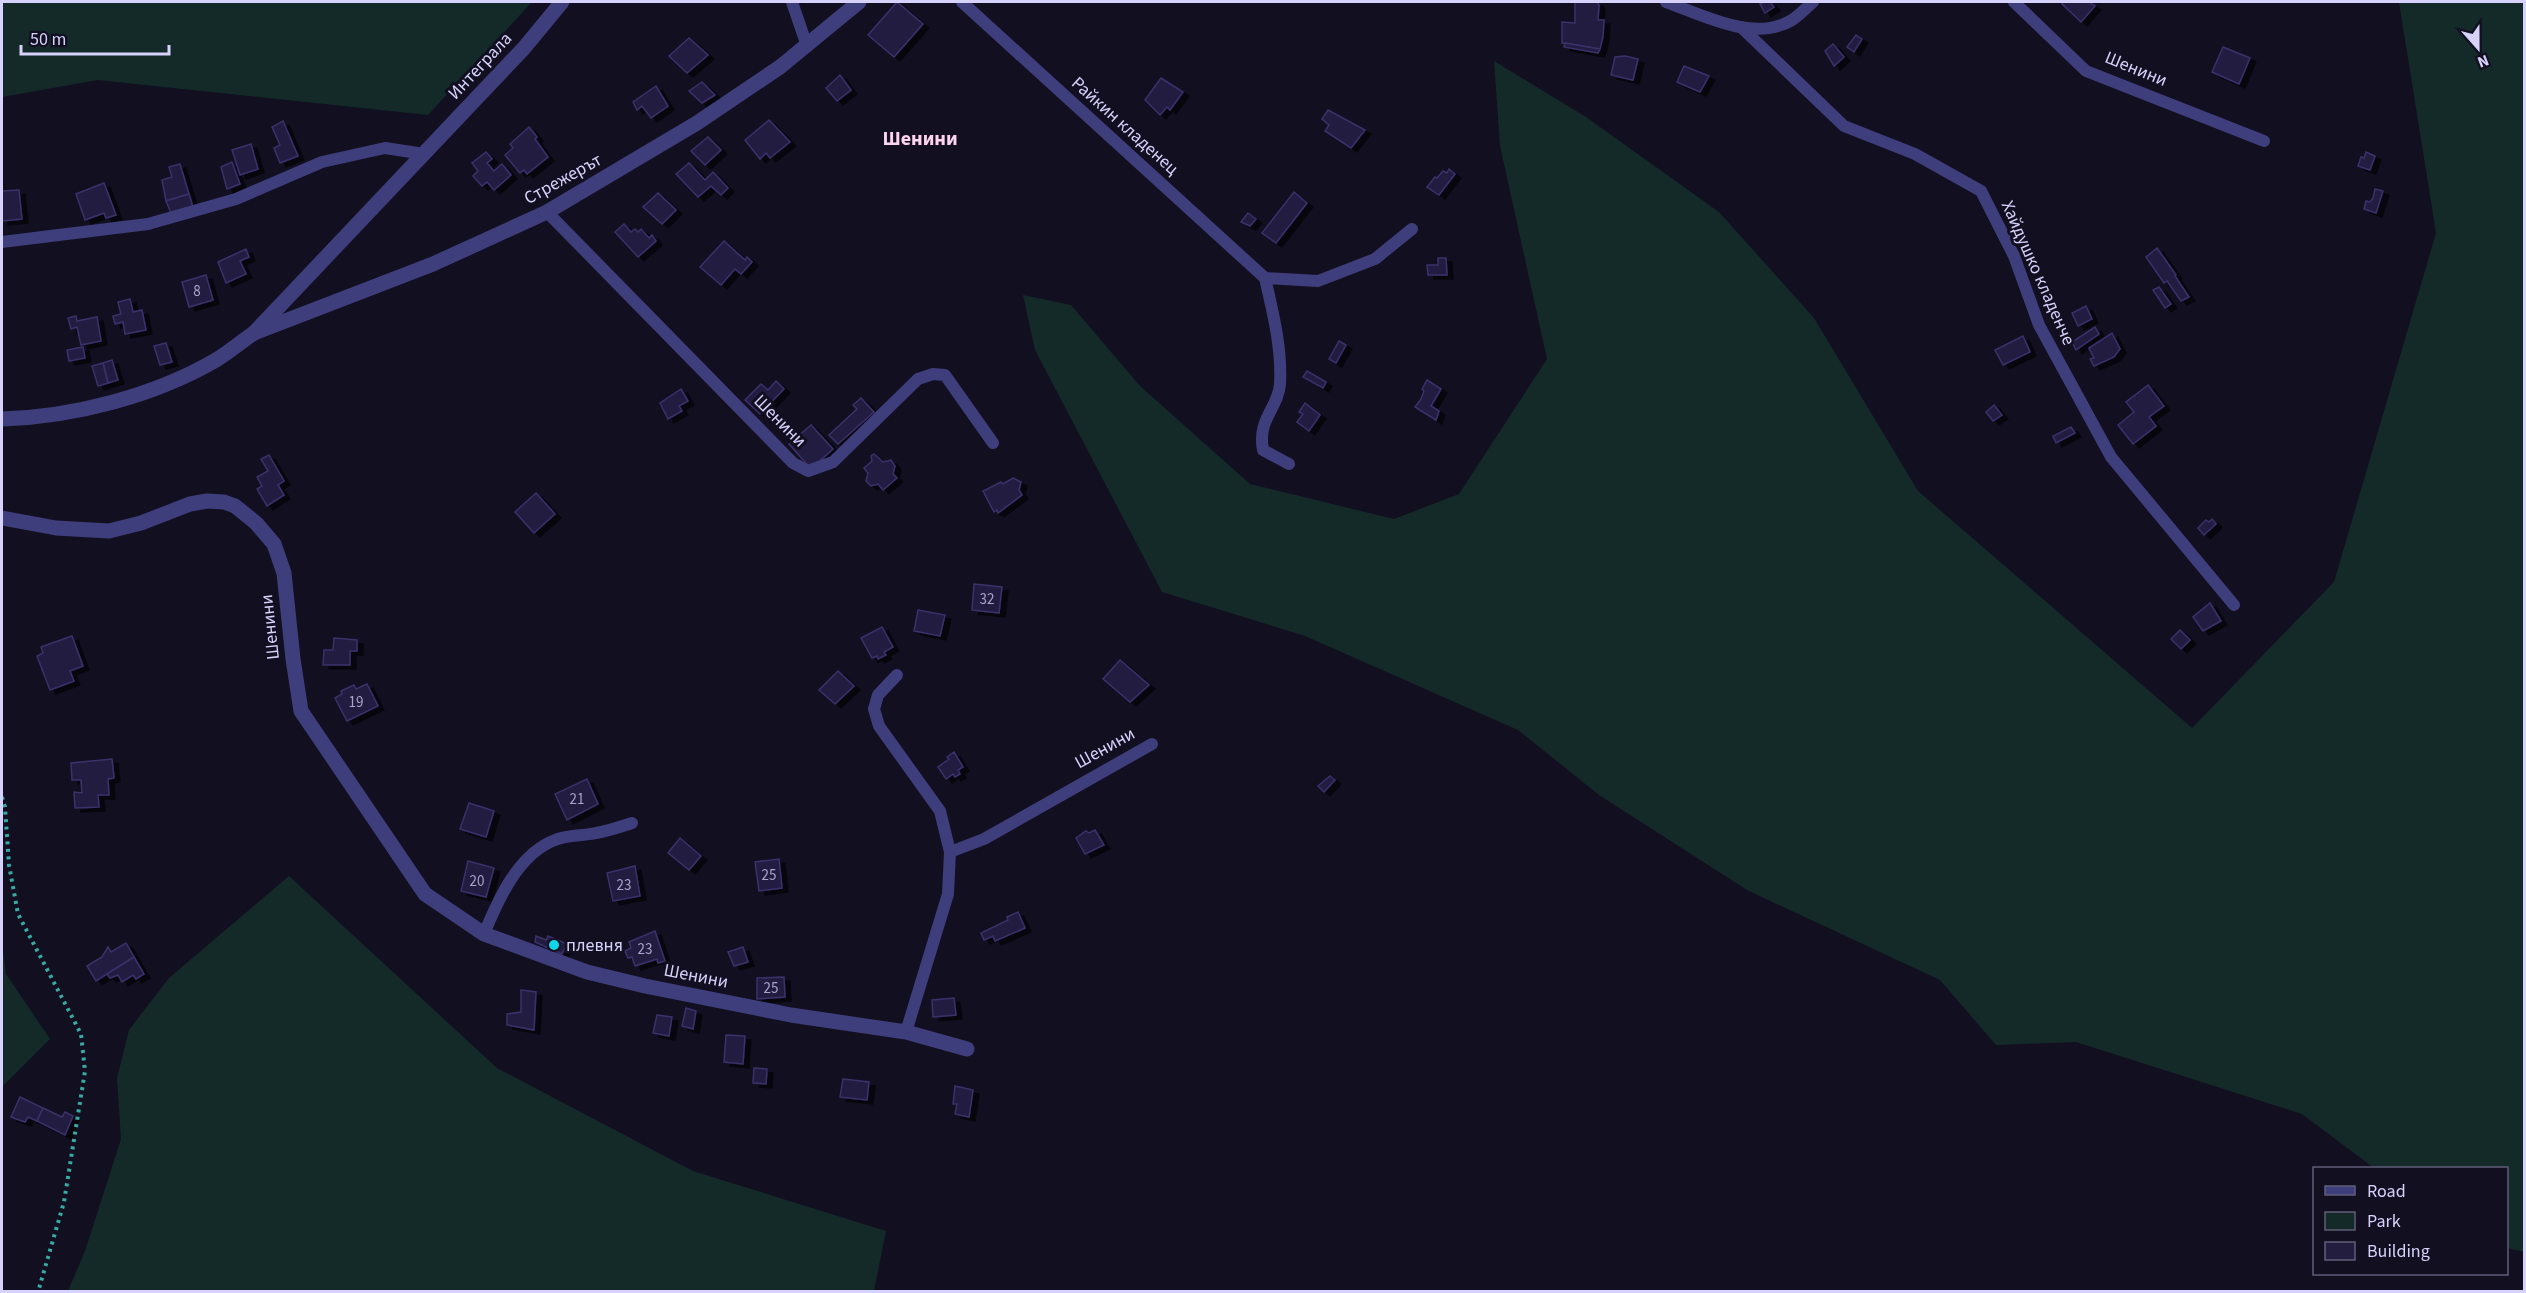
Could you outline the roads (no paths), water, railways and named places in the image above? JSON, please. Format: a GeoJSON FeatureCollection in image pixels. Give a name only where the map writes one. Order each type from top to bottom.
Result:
{"type":"FeatureCollection","features":[{"type":"Feature","properties":{"kind":"street","name":"Интеграла"},"geometry":{"type":"LineString","coordinates":[[424,154],[524,48],[562,2]]}},
{"type":"Feature","properties":{"kind":"street","name":"Стрежерът"},"geometry":{"type":"LineString","coordinates":[[254,333],[433,264],[547,212],[698,123],[807,46],[860,2]]}},
{"type":"Feature","properties":{"kind":"street"},"geometry":{"type":"LineString","coordinates":[[2,419],[69,413],[155,387],[217,359],[254,333],[424,154]]}},
{"type":"Feature","properties":{"kind":"street","name":"Шенини"},"geometry":{"type":"LineString","coordinates":[[2,518],[56,528],[109,531],[141,523],[190,504],[207,501],[224,502],[235,506],[256,523],[274,544],[284,573],[301,711],[425,894],[484,934],[587,972],[645,986],[791,1015],[906,1032],[967,1049]]}},
{"type":"Feature","properties":{"kind":"lane"},"geometry":{"type":"LineString","coordinates":[[792,2],[807,46]]}},
{"type":"Feature","properties":{"kind":"lane","name":"Райкин кладенец"},"geometry":{"type":"LineString","coordinates":[[962,2],[1265,278]]}},
{"type":"Feature","properties":{"kind":"lane"},"geometry":{"type":"LineString","coordinates":[[1666,2],[1743,29],[1767,27],[1790,21],[1813,2]]}},
{"type":"Feature","properties":{"kind":"lane","name":"Шенини"},"geometry":{"type":"LineString","coordinates":[[2014,2],[2086,70],[2264,141]]}},
{"type":"Feature","properties":{"kind":"lane","name":"Хайдушко кладенче"},"geometry":{"type":"LineString","coordinates":[[1743,29],[1844,126],[1915,154],[1981,191],[2014,256],[2039,325],[2111,457],[2234,605]]}},
{"type":"Feature","properties":{"kind":"lane"},"geometry":{"type":"LineString","coordinates":[[2,242],[148,224],[236,199],[322,162],[385,148],[424,154]]}},
{"type":"Feature","properties":{"kind":"lane","name":"Шенини"},"geometry":{"type":"LineString","coordinates":[[547,212],[793,463],[808,471],[832,462],[918,379],[933,374],[945,375],[993,443]]}},
{"type":"Feature","properties":{"kind":"lane"},"geometry":{"type":"LineString","coordinates":[[1289,465],[1263,450],[1261,440],[1262,429],[1280,387],[1278,336],[1265,278],[1318,281],[1375,259],[1412,229]]}},
{"type":"Feature","properties":{"kind":"lane"},"geometry":{"type":"LineString","coordinates":[[897,675],[878,695],[874,709],[879,726],[940,812],[950,852],[948,894],[906,1032]]}},
{"type":"Feature","properties":{"kind":"lane","name":"Шенини"},"geometry":{"type":"LineString","coordinates":[[950,852],[984,839],[1152,744]]}},
{"type":"Feature","properties":{"kind":"lane"},"geometry":{"type":"LineString","coordinates":[[484,934],[495,909],[519,869],[538,849],[556,839],[596,833],[632,824]]}},
{"type":"Feature","properties":{"kind":"place","name":"плевня"},"geometry":{"type":"Point","coordinates":[554,945]}},
{"type":"Feature","properties":{"kind":"district","name":"Шенини"},"geometry":{"type":"Point","coordinates":[920,139]}}]}
